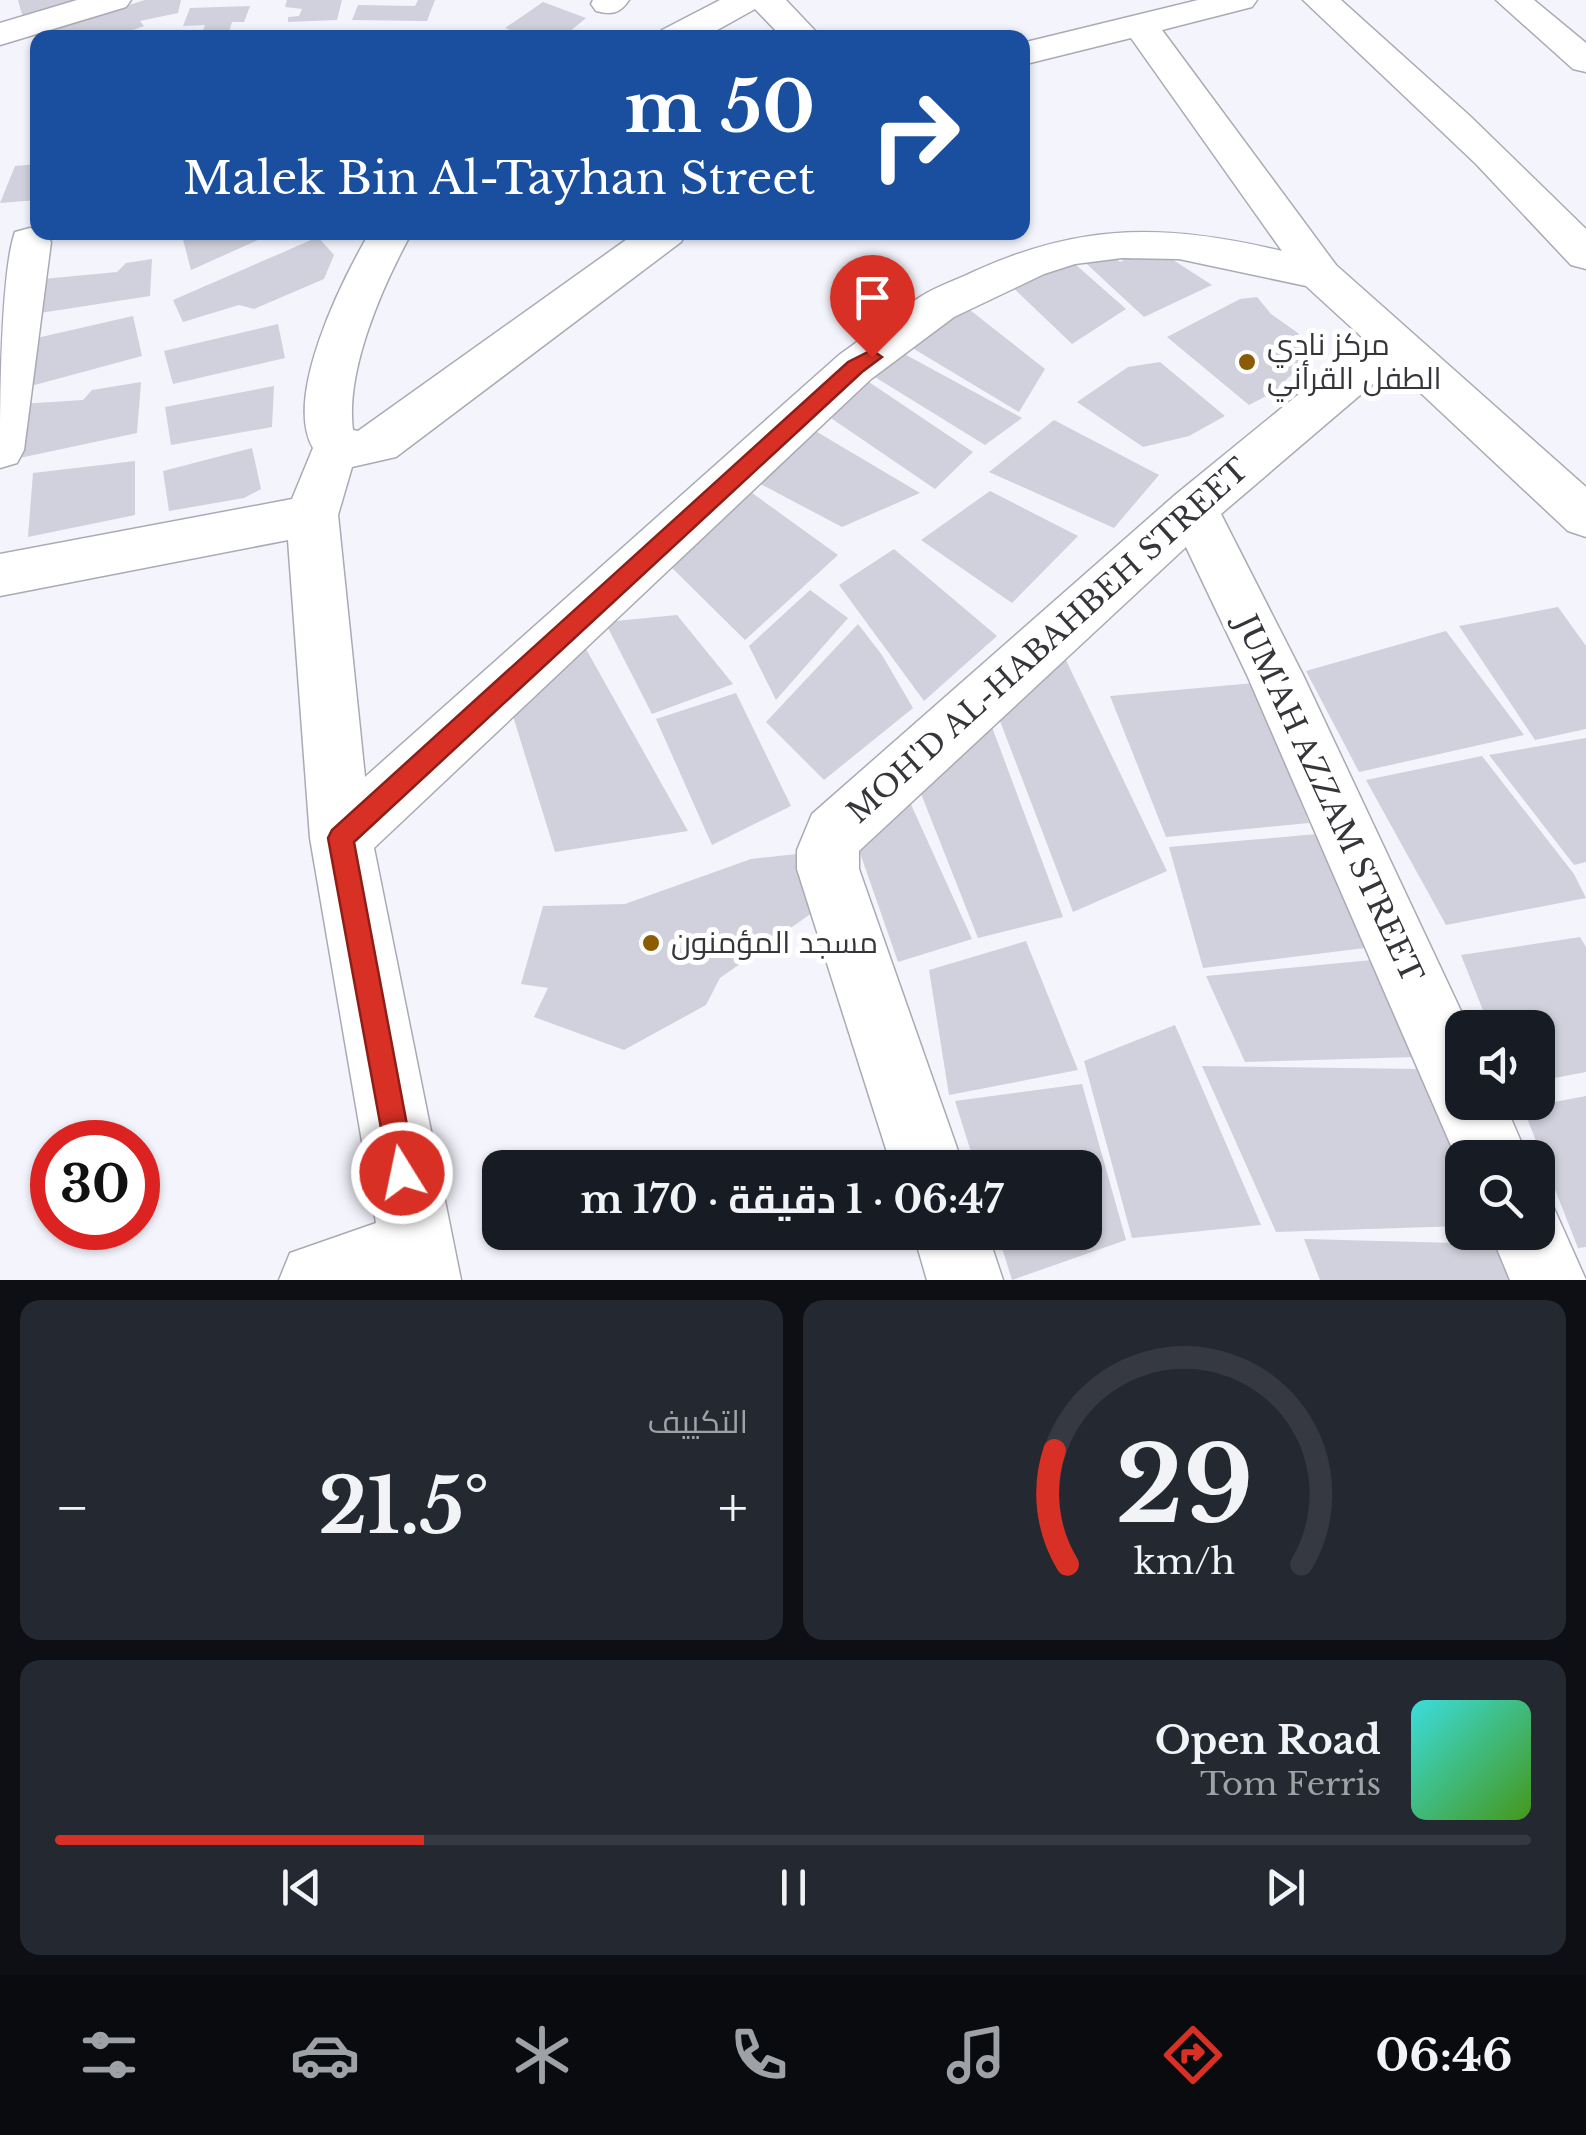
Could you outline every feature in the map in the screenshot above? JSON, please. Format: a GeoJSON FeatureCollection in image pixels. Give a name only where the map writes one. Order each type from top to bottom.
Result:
{"type":"FeatureCollection","features":[{"type":"Feature","properties":{"kind":"street"},"geometry":{"type":"LineString","coordinates":[[0,34],[114,0]]}},
{"type":"Feature","properties":{"kind":"street"},"geometry":{"type":"LineString","coordinates":[[690,30],[746,0]]}},
{"type":"Feature","properties":{"kind":"street"},"geometry":{"type":"LineString","coordinates":[[766,0],[796,30]]}},
{"type":"Feature","properties":{"kind":"street"},"geometry":{"type":"LineString","coordinates":[[1030,52],[1240,0]]}},
{"type":"Feature","properties":{"kind":"street"},"geometry":{"type":"LineString","coordinates":[[1320,0],[1424,91],[1526,189],[1586,255]]}},
{"type":"Feature","properties":{"kind":"street"},"geometry":{"type":"LineString","coordinates":[[1513,0],[1586,60]]}},
{"type":"Feature","properties":{"kind":"street"},"geometry":{"type":"LineString","coordinates":[[1140,22],[1321,275],[1586,517]]}},
{"type":"Feature","properties":{"kind":"street"},"geometry":{"type":"LineString","coordinates":[[318,1280],[419,1264],[340,838],[312,514],[334,441],[327,403],[346,330],[387,240]]}},
{"type":"Feature","properties":{"kind":"street"},"geometry":{"type":"LineString","coordinates":[[334,441],[358,449],[379,444],[655,240]]}},
{"type":"Feature","properties":{"kind":"street"},"geometry":{"type":"LineString","coordinates":[[1,439],[30,242]]}},
{"type":"Feature","properties":{"kind":"street"},"geometry":{"type":"LineString","coordinates":[[340,838],[855,367],[938,306],[1019,267],[1071,251],[1122,244],[1179,245],[1226,252],[1321,275]]}},
{"type":"Feature","properties":{"kind":"street","name":"MOH'D AL-HABAHBEH STREET"},"geometry":{"type":"LineString","coordinates":[[922,1150],[828,869],[828,850],[834,834],[1193,509],[1394,340]]}},
{"type":"Feature","properties":{"kind":"street","name":"JUM'AH AZZAM STREET"},"geometry":{"type":"LineString","coordinates":[[1193,509],[1276,676],[1445,1052]]}},
{"type":"Feature","properties":{"kind":"street"},"geometry":{"type":"LineString","coordinates":[[0,576],[312,514]]}},
{"type":"Feature","properties":{"kind":"street"},"geometry":{"type":"LineString","coordinates":[[956,1250],[966,1280]]}},
{"type":"Feature","properties":{"kind":"street"},"geometry":{"type":"LineString","coordinates":[[1535,1250],[1548,1280]]}},
{"type":"Feature","properties":{"kind":"building"},"geometry":{"type":"Polygon","coordinates":[[[18,0],[80,0],[24,22],[18,0]]]}},
{"type":"Feature","properties":{"kind":"building"},"geometry":{"type":"Polygon","coordinates":[[[145,0],[181,0],[178,13],[140,21],[144,26],[133,30],[48,30],[145,0]]]}},
{"type":"Feature","properties":{"kind":"building"},"geometry":{"type":"Polygon","coordinates":[[[287,0],[342,0],[337,20],[288,22],[288,17],[299,16],[302,9],[285,7],[287,0]]]}},
{"type":"Feature","properties":{"kind":"building"},"geometry":{"type":"Polygon","coordinates":[[[418,0],[435,0],[427,21],[352,20],[358,5],[415,6],[418,0]]]}},
{"type":"Feature","properties":{"kind":"building"},"geometry":{"type":"Polygon","coordinates":[[[543,2],[586,18],[572,30],[505,28],[543,2]]]}},
{"type":"Feature","properties":{"kind":"building"},"geometry":{"type":"Polygon","coordinates":[[[250,6],[244,22],[232,22],[230,30],[183,26],[190,8],[250,6]]]}},
{"type":"Feature","properties":{"kind":"building"},"geometry":{"type":"Polygon","coordinates":[[[30,165],[30,201],[0,203],[15,166],[30,165]]]}},
{"type":"Feature","properties":{"kind":"building"},"geometry":{"type":"Polygon","coordinates":[[[183,240],[258,240],[191,270],[183,240]]]}},
{"type":"Feature","properties":{"kind":"building"},"geometry":{"type":"Polygon","coordinates":[[[311,240],[321,240],[334,255],[324,279],[254,309],[239,305],[183,322],[173,300],[311,240]]]}},
{"type":"Feature","properties":{"kind":"building"},"geometry":{"type":"Polygon","coordinates":[[[1153,247],[1212,285],[1144,317],[1077,255],[1108,250],[1120,262],[1153,247]]]}},
{"type":"Feature","properties":{"kind":"building"},"geometry":{"type":"Polygon","coordinates":[[[1067,257],[1126,309],[1072,344],[1004,279],[1067,257]]]}},
{"type":"Feature","properties":{"kind":"building"},"geometry":{"type":"Polygon","coordinates":[[[152,259],[150,296],[40,313],[43,279],[117,272],[126,263],[152,259]]]}},
{"type":"Feature","properties":{"kind":"building","name":"مركز نادي الطفل القرأني"},"geometry":{"type":"Polygon","coordinates":[[[1257,297],[1271,314],[1298,333],[1304,350],[1293,373],[1274,392],[1249,405],[1167,337],[1240,299],[1257,297]]]}},
{"type":"Feature","properties":{"kind":"building"},"geometry":{"type":"Polygon","coordinates":[[[961,303],[1045,369],[1019,412],[904,343],[961,303]]]}},
{"type":"Feature","properties":{"kind":"building"},"geometry":{"type":"Polygon","coordinates":[[[133,316],[142,356],[31,386],[28,340],[133,316]]]}},
{"type":"Feature","properties":{"kind":"building"},"geometry":{"type":"Polygon","coordinates":[[[278,324],[285,358],[173,384],[164,351],[278,324]]]}},
{"type":"Feature","properties":{"kind":"building"},"geometry":{"type":"Polygon","coordinates":[[[897,350],[1022,418],[985,445],[870,374],[897,350]]]}},
{"type":"Feature","properties":{"kind":"building"},"geometry":{"type":"Polygon","coordinates":[[[1160,362],[1225,416],[1189,436],[1143,447],[1077,402],[1128,367],[1160,362]]]}},
{"type":"Feature","properties":{"kind":"building"},"geometry":{"type":"Polygon","coordinates":[[[863,378],[973,452],[935,489],[825,414],[863,378]]]}},
{"type":"Feature","properties":{"kind":"building"},"geometry":{"type":"Polygon","coordinates":[[[141,382],[137,433],[15,459],[20,404],[83,400],[92,390],[141,382]]]}},
{"type":"Feature","properties":{"kind":"building"},"geometry":{"type":"Polygon","coordinates":[[[274,386],[272,427],[171,445],[165,407],[274,386]]]}},
{"type":"Feature","properties":{"kind":"building"},"geometry":{"type":"Polygon","coordinates":[[[1054,420],[1159,475],[1114,528],[989,472],[1054,420]]]}},
{"type":"Feature","properties":{"kind":"building"},"geometry":{"type":"Polygon","coordinates":[[[807,426],[920,493],[842,527],[749,478],[807,426]]]}},
{"type":"Feature","properties":{"kind":"building"},"geometry":{"type":"Polygon","coordinates":[[[252,448],[261,489],[244,498],[169,511],[163,471],[252,448]]]}},
{"type":"Feature","properties":{"kind":"building"},"geometry":{"type":"Polygon","coordinates":[[[135,461],[135,515],[28,537],[33,473],[135,461]]]}},
{"type":"Feature","properties":{"kind":"building"},"geometry":{"type":"Polygon","coordinates":[[[741,485],[838,555],[745,640],[665,561],[741,485]]]}},
{"type":"Feature","properties":{"kind":"building"},"geometry":{"type":"Polygon","coordinates":[[[990,491],[1078,536],[1012,603],[921,540],[990,491]]]}},
{"type":"Feature","properties":{"kind":"building"},"geometry":{"type":"Polygon","coordinates":[[[894,549],[997,636],[924,701],[839,585],[894,549]]]}},
{"type":"Feature","properties":{"kind":"building"},"geometry":{"type":"Polygon","coordinates":[[[810,590],[848,618],[776,700],[749,646],[810,590]]]}},
{"type":"Feature","properties":{"kind":"building"},"geometry":{"type":"Polygon","coordinates":[[[1558,607],[1586,646],[1586,729],[1535,740],[1459,626],[1558,607]]]}},
{"type":"Feature","properties":{"kind":"building"},"geometry":{"type":"Polygon","coordinates":[[[677,615],[733,684],[652,714],[605,622],[677,615]]]}},
{"type":"Feature","properties":{"kind":"building"},"geometry":{"type":"Polygon","coordinates":[[[858,624],[882,655],[913,708],[824,780],[766,722],[858,624]]]}},
{"type":"Feature","properties":{"kind":"building"},"geometry":{"type":"Polygon","coordinates":[[[1446,631],[1524,735],[1359,772],[1306,671],[1446,631]]]}},
{"type":"Feature","properties":{"kind":"building"},"geometry":{"type":"Polygon","coordinates":[[[586,649],[688,831],[555,852],[513,716],[586,649]]]}},
{"type":"Feature","properties":{"kind":"building"},"geometry":{"type":"Polygon","coordinates":[[[1064,656],[1167,871],[1073,912],[1000,721],[1064,656]]]}},
{"type":"Feature","properties":{"kind":"building"},"geometry":{"type":"Polygon","coordinates":[[[1254,683],[1309,823],[1166,837],[1110,696],[1254,683]]]}},
{"type":"Feature","properties":{"kind":"building"},"geometry":{"type":"Polygon","coordinates":[[[736,693],[791,806],[712,845],[656,719],[736,693]]]}},
{"type":"Feature","properties":{"kind":"building"},"geometry":{"type":"Polygon","coordinates":[[[992,727],[1063,917],[978,938],[916,781],[992,727]]]}},
{"type":"Feature","properties":{"kind":"building"},"geometry":{"type":"Polygon","coordinates":[[[1586,738],[1586,862],[1574,865],[1489,755],[1586,738]]]}},
{"type":"Feature","properties":{"kind":"building"},"geometry":{"type":"Polygon","coordinates":[[[1482,756],[1574,874],[1586,898],[1446,925],[1366,780],[1482,756]]]}},
{"type":"Feature","properties":{"kind":"building"},"geometry":{"type":"Polygon","coordinates":[[[904,789],[972,939],[898,962],[852,830],[904,789]]]}},
{"type":"Feature","properties":{"kind":"building"},"geometry":{"type":"Polygon","coordinates":[[[1317,834],[1365,948],[1203,968],[1169,847],[1317,834]]]}},
{"type":"Feature","properties":{"kind":"building","name":"مسجد المؤمنون"},"geometry":{"type":"Polygon","coordinates":[[[797,854],[819,908],[720,978],[706,1005],[624,1050],[534,1017],[548,988],[521,984],[543,906],[625,904],[751,859],[797,854]]]}},
{"type":"Feature","properties":{"kind":"building"},"geometry":{"type":"Polygon","coordinates":[[[1580,937],[1586,947],[1586,1072],[1555,1078],[1555,1010],[1483,1010],[1461,955],[1580,937]]]}},
{"type":"Feature","properties":{"kind":"building"},"geometry":{"type":"Polygon","coordinates":[[[1026,941],[1078,1070],[949,1095],[929,970],[1026,941]]]}},
{"type":"Feature","properties":{"kind":"building"},"geometry":{"type":"Polygon","coordinates":[[[1372,960],[1416,1057],[1245,1062],[1206,976],[1372,960]]]}},
{"type":"Feature","properties":{"kind":"building"},"geometry":{"type":"Polygon","coordinates":[[[1175,1025],[1261,1225],[1132,1238],[1084,1061],[1175,1025]]]}},
{"type":"Feature","properties":{"kind":"building"},"geometry":{"type":"Polygon","coordinates":[[[1202,1066],[1420,1069],[1454,1140],[1445,1140],[1445,1227],[1276,1232],[1202,1066]]]}},
{"type":"Feature","properties":{"kind":"building"},"geometry":{"type":"Polygon","coordinates":[[[1082,1084],[1101,1150],[970,1150],[955,1101],[1082,1084]]]}},
{"type":"Feature","properties":{"kind":"building"},"geometry":{"type":"Polygon","coordinates":[[[1586,1096],[1586,1247],[1578,1248],[1555,1189],[1555,1140],[1536,1140],[1528,1120],[1555,1120],[1555,1102],[1586,1096]]]}},
{"type":"Feature","properties":{"kind":"building"},"geometry":{"type":"Polygon","coordinates":[[[1102,1155],[1126,1240],[1102,1248],[1102,1155]]]}},
{"type":"Feature","properties":{"kind":"building"},"geometry":{"type":"Polygon","coordinates":[[[1304,1239],[1445,1243],[1445,1250],[1498,1250],[1512,1280],[1320,1280],[1304,1239]]]}},
{"type":"Feature","properties":{"kind":"building"},"geometry":{"type":"Polygon","coordinates":[[[1003,1250],[1098,1250],[1012,1280],[1003,1250]]]}},
{"type":"Feature","properties":{"kind":"place","name":"مركز نادي الطفل القرأني"},"geometry":{"type":"Point","coordinates":[1247,362]}},
{"type":"Feature","properties":{"kind":"place","name":"مسجد المؤمنون"},"geometry":{"type":"Point","coordinates":[651,943]}},
{"type":"Feature","properties":{"kind":"route"},"geometry":{"type":"LineString","coordinates":[[402,1173],[340,838],[855,367],[872,357]]}}]}
